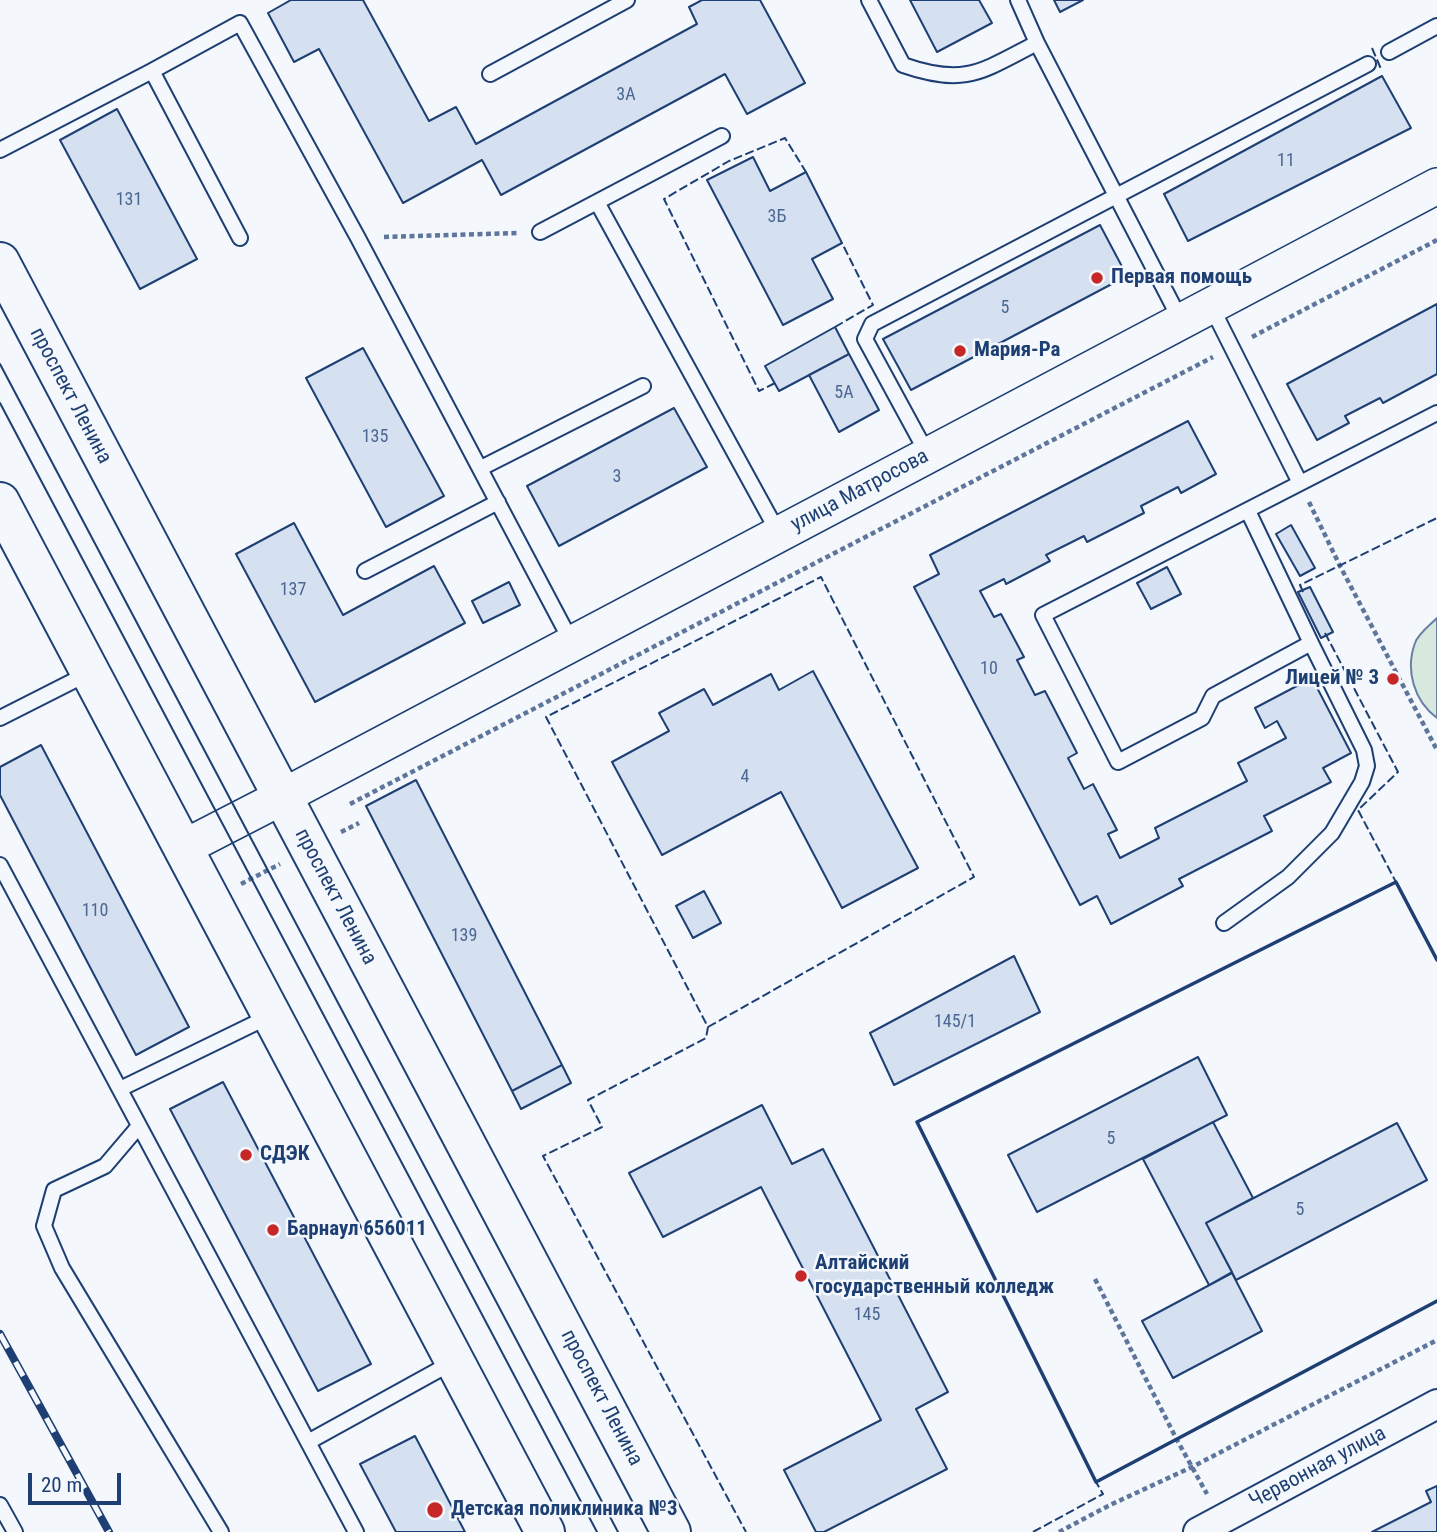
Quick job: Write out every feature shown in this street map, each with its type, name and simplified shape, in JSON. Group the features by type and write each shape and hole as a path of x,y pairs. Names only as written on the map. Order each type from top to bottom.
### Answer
{"main road":[{"name":"проспект Ленина","path":"0,262 671,1532"},
{"path":"0,502 545,1532"}],"street":[{"name":"улица Матросова","path":"183,848 1437,186"},
{"name":"Червонная улица","path":"1210,1526 1437,1405"}],"lane":[{"path":"490,74 626,0"},
{"path":"869,0 903,65 930,74 951,76 979,73 1037,43"},
{"path":"1018,0 1037,43 1116,196 1196,314 1232,347 1300,483"},
{"path":"0,150 240,23 358,238 572,643"},
{"path":"1389,52 1437,26"},
{"path":"929,455 865,339 872,324 1368,64"},
{"path":"152,71 240,238"},
{"path":"540,232 722,136"},
{"path":"597,202 779,534"},
{"path":"481,468 643,386"},
{"path":"1311,643 1213,696 1202,718 1118,762 1043,615 1437,413"},
{"path":"365,571 498,502"},
{"path":"1224,923 1288,877 1332,833 1362,782 1367,766 1364,750 1248,511"},
{"path":"0,718 90,672"},
{"path":"0,864 356,1532"},
{"path":"120,1089 271,1015"},
{"path":"139,1126 105,1166 54,1190 44,1226 62,1268 221,1532"},
{"path":"308,1442 454,1362"},
{"path":"0,1505 15,1532"}],"path":[{"path":"358,238 540,232"},
{"path":"350,804 1437,240"},
{"path":"1300,483 1340,566 1437,750"},
{"path":"210,900 359,823"},
{"path":"1095,1279 1192,1467 1210,1526"},
{"path":"1059,1532 1192,1467 1437,1340"}],"shaded area":[{"path":"1437,618 1437,718 1417,694 1411,664 1417,640"}],"building":[{"path":"291,0 363,0 429,121 456,107 476,144 697,24 689,7 702,0 760,0 805,83 747,114 725,74 501,195 482,160 403,203 319,49 294,62 268,13"},
{"path":"910,0 979,0 992,23 937,52"},
{"path":"1054,0 1083,0 1060,12"},
{"path":"1382,76 1411,128 1188,241 1164,194"},
{"path":"117,109 197,259 140,289 60,140"},
{"path":"753,157 770,191 806,172 842,243 812,259 833,299 783,325 707,180"},
{"path":"1100,225 1127,276 911,390 883,339"},
{"path":"1437,304 1437,374 1383,403 1380,398 1345,416 1349,423 1317,440 1287,384"},
{"path":"835,327 849,354 779,391 765,366"},
{"path":"363,348 444,496 386,527 306,378"},
{"path":"849,354 879,410 839,432 809,375"},
{"path":"674,408 707,467 559,546 527,486"},
{"path":"1188,421 1216,474 1181,493 1178,487 1141,506 1144,513 1087,542 1084,536 1046,555 1050,561 1006,584 1004,579 980,591 994,617 1001,614 1024,657 1017,660 1035,695 1045,691 1077,753 1068,758 1084,789 1093,784 1117,830 1108,834 1120,858 1159,838 1155,828 1247,781 1238,763 1286,738 1277,721 1265,728 1255,708 1312,678 1351,753 1323,768 1331,782 1264,816 1272,831 1179,879 1183,886 1111,924 1097,896 1080,905 914,587 939,574 930,555"},
{"path":"294,523 343,615 434,566 465,623 315,702 236,554"},
{"path":"1291,525 1315,568 1300,576 1276,534"},
{"path":"1167,567 1181,594 1151,609 1137,583"},
{"path":"509,582 520,605 483,623 472,601"},
{"path":"1310,587 1333,632 1321,638 1298,592"},
{"path":"813,671 918,868 842,908 781,792 662,855 612,762 669,731 659,713 704,689 713,705 771,674 779,690"},
{"path":"41,745 189,1027 136,1055 0,795 0,767"},
{"path":"416,780 562,1065 512,1091 366,806"},
{"path":"704,891 721,923 693,938 676,906"},
{"path":"1014,956 1040,1012 894,1085 870,1033"},
{"path":"1198,1057 1227,1115 1037,1212 1008,1155"},
{"path":"562,1065 571,1083 521,1109 512,1091"},
{"path":"223,1082 371,1364 318,1391 170,1109"},
{"path":"762,1105 792,1164 823,1149 948,1392 916,1409 947,1469 824,1532 816,1532 784,1470 881,1420 761,1187 663,1237 629,1173"},
{"path":"1213,1122 1253,1198 1206,1223 1232,1272 1209,1285 1143,1159"},
{"path":"1397,1123 1427,1180 1236,1280 1206,1223"},
{"path":"1232,1273 1262,1331 1173,1378 1142,1321"},
{"path":"415,1436 465,1532 396,1532 360,1464"},
{"path":"1437,1486 1437,1532 1372,1532 1431,1502 1426,1491"}],"tram line":[{"path":"0,364 618,1532"},
{"path":"0,403 597,1532"}],"railway":[{"path":"0,1334 109,1532"}],"fence":[{"path":"1372,48 1381,69"},
{"path":"775,383 759,391 664,199 729,161 785,138 806,172"},
{"path":"835,327 873,305 842,243"},
{"path":"1303,592 1300,585 1437,518"},
{"path":"708,1027 974,877 821,577 546,717 708,1027 706,1038 588,1100 602,1127 543,1156 746,1532"},
{"path":"1325,633 1398,772 1358,810 1437,960"},
{"path":"1033,1532 1103,1494 1096,1482"}],"wall":[{"path":"1437,960 1396,882 917,1122 1096,1482 1437,1301"}],"place":[{"name":"Первая помощь","path":"1097,278"},
{"name":"Мария-Ра","path":"960,351"},
{"name":"Лицей № 3","path":"1393,679"},
{"name":"СДЭК","path":"246,1155"},
{"name":"Барнаул 656011","path":"273,1230"},
{"name":"Алтайский государственный колледж","path":"801,1276"},
{"name":"Детская поликлиника №3","path":"435,1510"}]}
